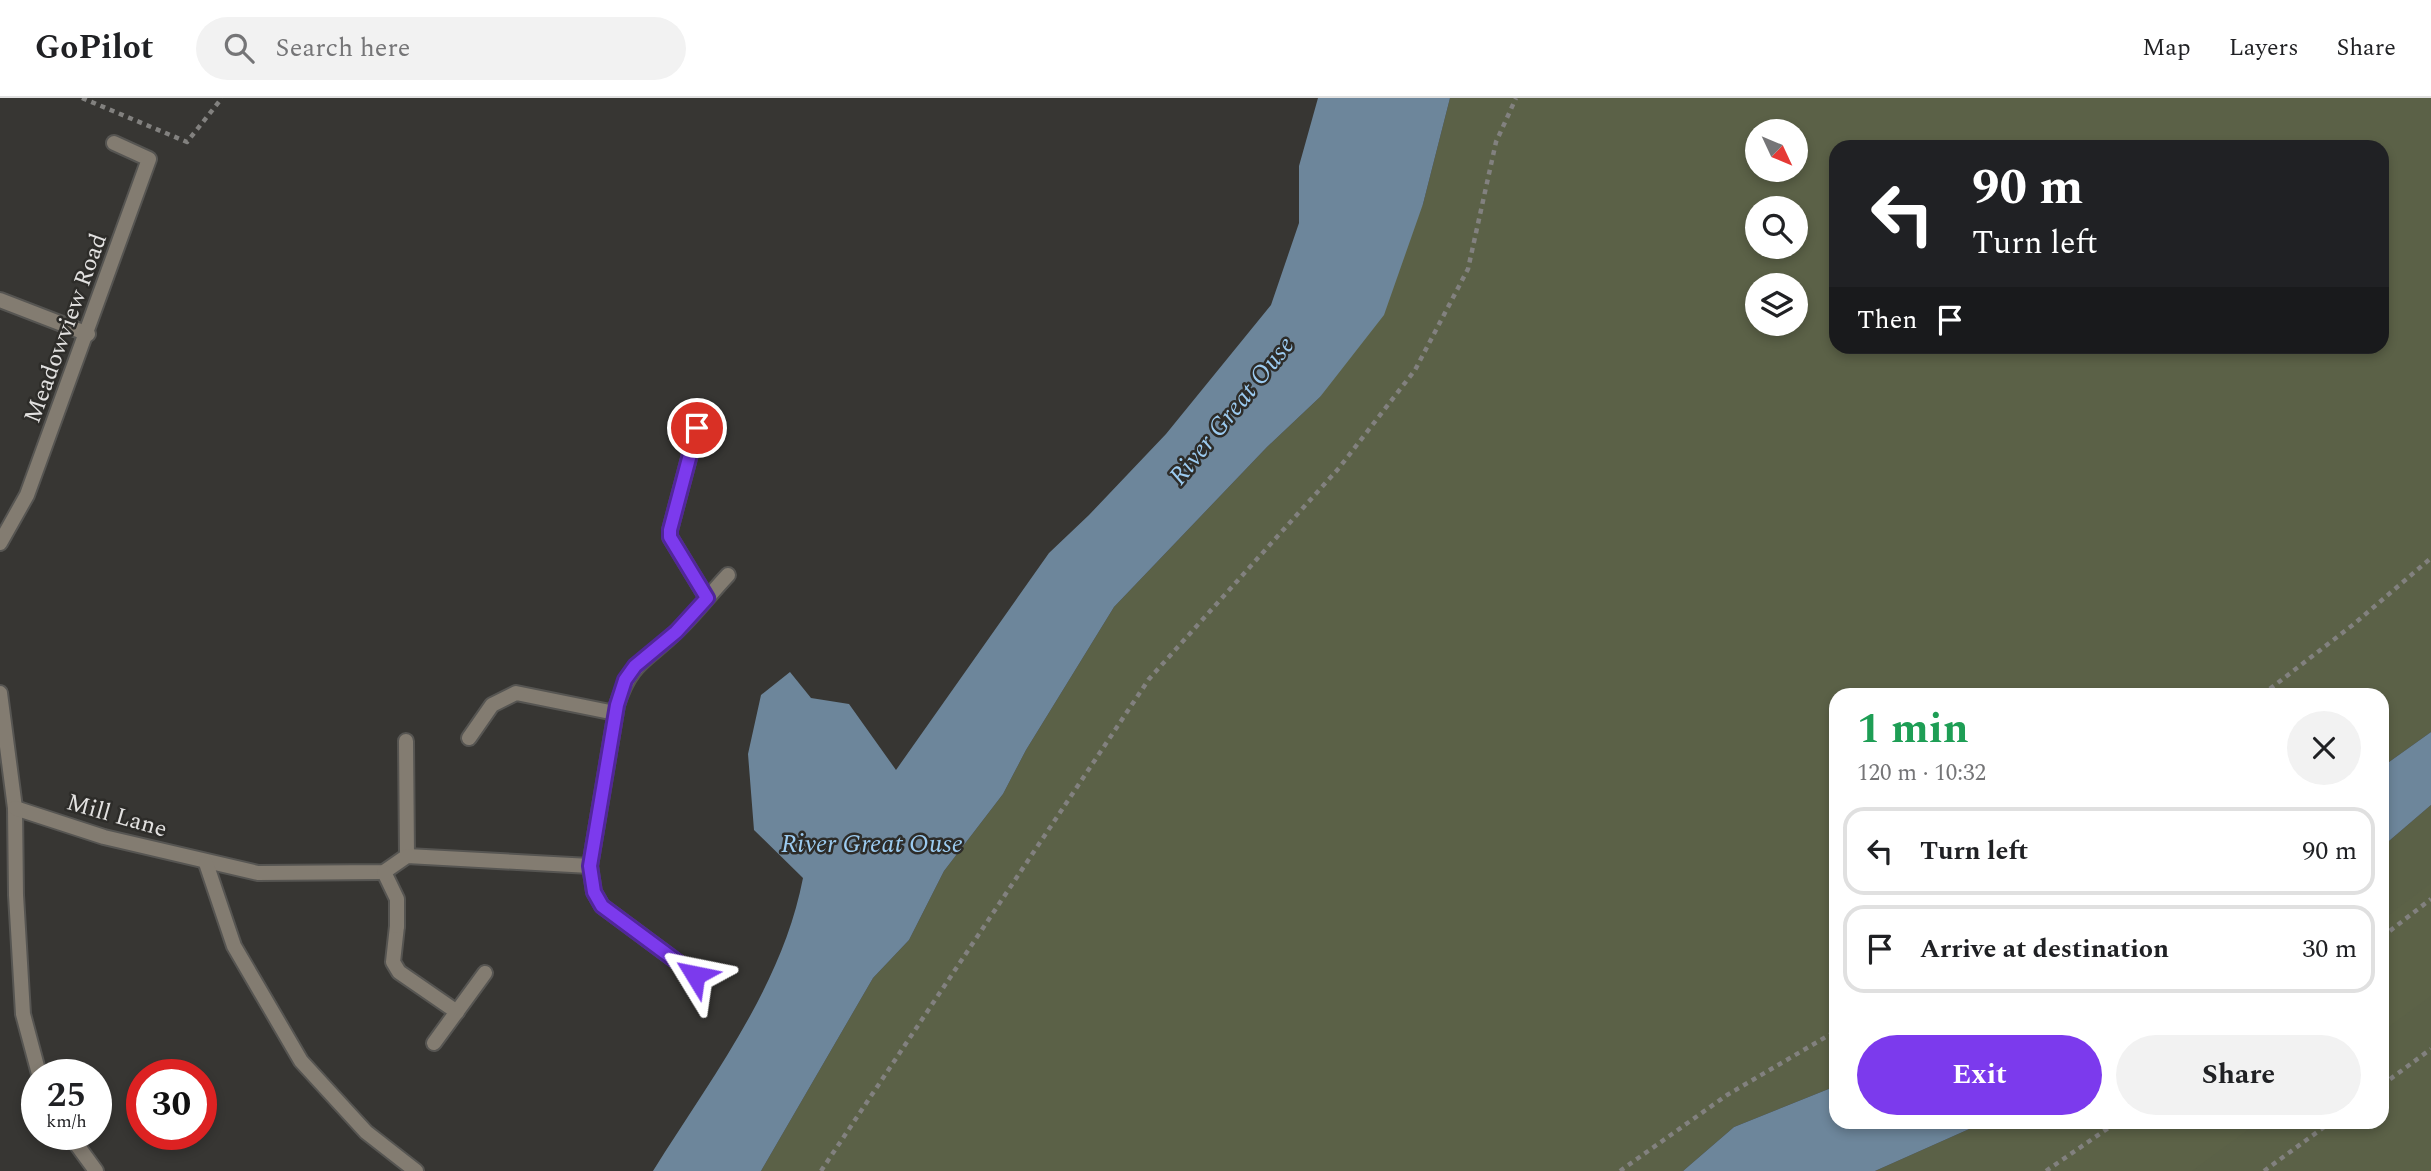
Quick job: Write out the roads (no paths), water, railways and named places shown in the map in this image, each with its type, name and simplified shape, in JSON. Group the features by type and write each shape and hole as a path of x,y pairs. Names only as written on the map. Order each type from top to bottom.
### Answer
{"street":[{"name":"Meadowview Road","path":"0,543 27,495 88,334 149,159 114,143"},
{"path":"0,300 88,334"},
{"path":"697,428 670,537 707,598"},
{"path":"695,975 602,906 594,892 590,866 615,713 625,680 635,666 676,632 728,575"},
{"path":"0,693 15,808 16,895 23,1014 35,1059"},
{"path":"469,738 492,705 516,693 615,713"},
{"path":"406,741 407,856"},
{"name":"Mill Lane","path":"15,808 104,836 206,863 258,873 384,872"},
{"path":"457,1012 399,972 393,962 397,899 384,872 407,856 590,866"},
{"path":"206,863 234,946 301,1061 366,1132 416,1171"},
{"path":"434,1044 485,973"},
{"path":"81,1150 96,1171"}],"water":[{"name":"River Great Ouse","path":"1318,98 1450,98 1423,204 1384,315 1320,397 1267,447 1114,607 1026,750 1003,794 944,871 909,940 873,978 761,1171 653,1171 762,994 793,918 803,878 754,830 748,754 761,695 790,672 811,698 849,704 896,770 1049,553 1166,434 1271,305 1299,223 1299,166"},
{"path":"2431,732 2431,805 2389,841 2389,762"},
{"path":"1829,1089 1829,1129 1969,1129 1875,1171 1683,1171 1734,1127"}]}
